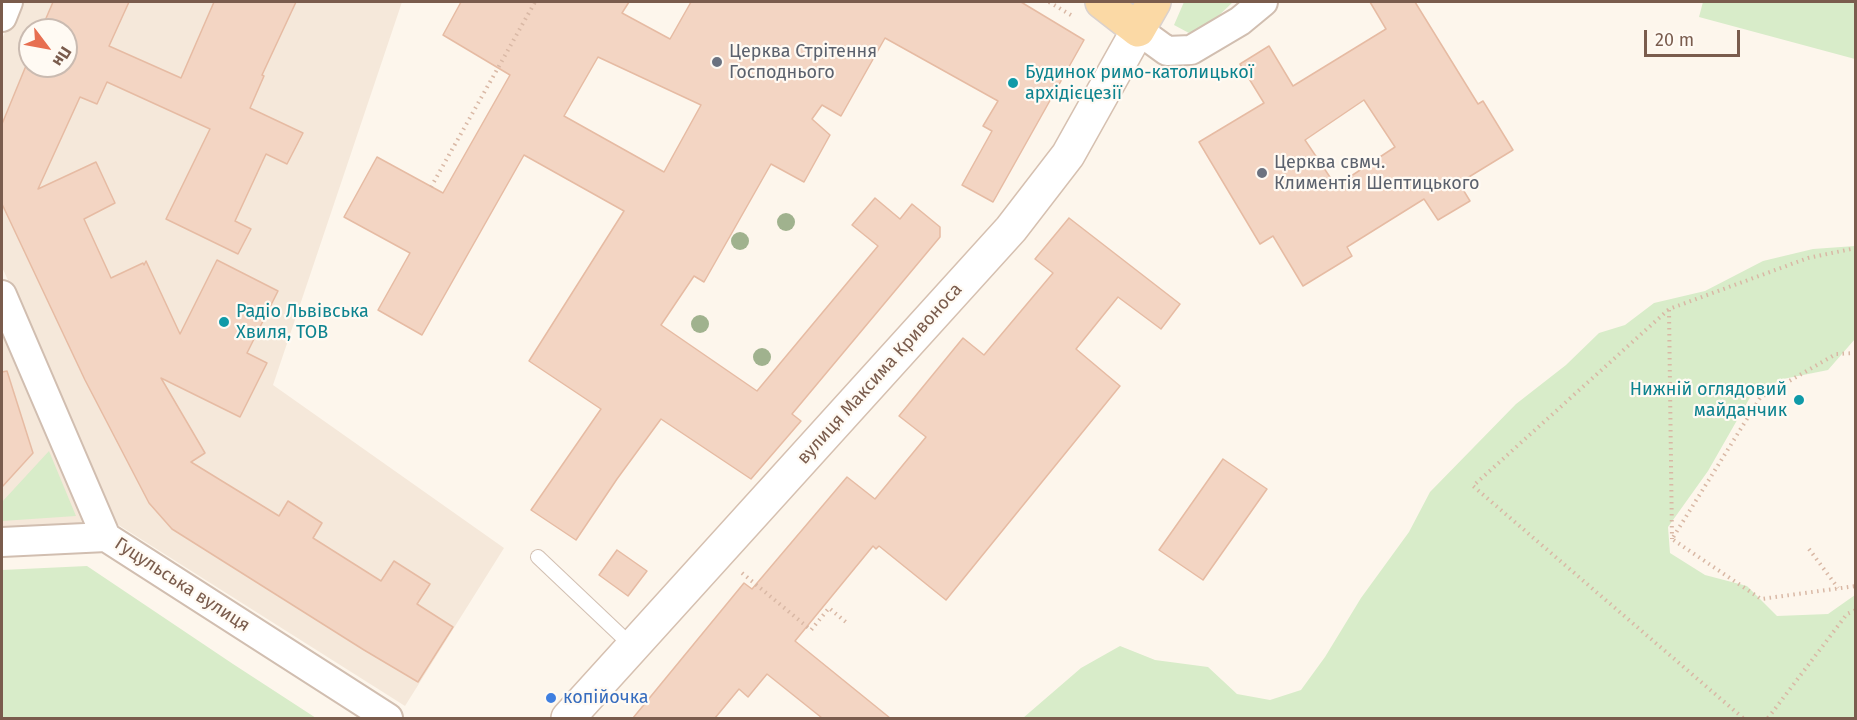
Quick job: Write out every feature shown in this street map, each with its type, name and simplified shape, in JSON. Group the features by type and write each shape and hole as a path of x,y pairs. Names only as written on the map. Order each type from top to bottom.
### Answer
{"main road":[{"name":"вулиця Максима Кривоноса","path":"568,718 1011,229 1068,155 1154,2"},
{"path":"1088,9 1138,30"}],"street":[{"path":"2,17 8,2"},
{"path":"1138,30 1167,51 1191,50 1240,21 1263,2"},
{"name":"Гуцульська вулиця","path":"2,295 106,537 388,718"},
{"path":"2,542 106,537"}],"lane":[{"path":"538,557 633,647"}],"path":[{"path":"431,187 536,2"},
{"path":"1049,2 1088,9"},
{"path":"1743,718 1473,486 1669,309 1808,258 1856,248"},
{"path":"1669,309 1672,539"},
{"path":"1672,539 1760,398 1836,354 1856,354"},
{"path":"1672,539 1761,599 1856,586"},
{"path":"1809,549 1838,588"},
{"path":"737,569 811,630 829,608 848,623"},
{"path":"1768,718 1847,614 1856,610"}],"shaded area":[{"path":"18,2 402,2 273,385 504,548 405,706 117,524 2,267 2,39"},
{"path":"2,315 95,529 2,536"}],"green space":[{"path":"1184,2 1233,2 1211,23 1189,33 1174,25"},
{"path":"1703,2 1855,2 1855,59 1699,17"},
{"path":"1855,246 1855,339 1828,370 1783,379 1752,394 1708,471 1668,527 1670,553 1705,575 1747,586 1777,616 1828,614 1855,595 1855,718 1023,718 1081,668 1120,646 1155,660 1208,667 1237,694 1270,700 1301,690 1325,657 1361,598 1409,532 1430,492 1516,404 1566,365 1599,333 1625,325 1654,303 1705,291 1763,261 1813,249"},
{"path":"49,451 76,516 2,521 2,502"},
{"path":"87,566 316,718 2,718 2,570"}],"building":[{"path":"53,2 129,2 109,46 181,78 214,2 296,2 262,75 264,76 250,108 303,133 287,164 266,154 235,221 251,229 238,254 166,219 210,129 107,82 97,104 80,97 38,189 96,162 115,203 84,219 111,278 143,263 144,265 146,261 180,334 217,260 278,291 247,353 267,363 240,417 161,378 205,453 191,462 279,516 288,501 322,523 313,538 381,581 394,561 430,584 417,604 453,627 418,682 172,529 149,503 85,380 2,204 2,124 21,78 78,78 78,18 46,18"},
{"path":"461,2 629,2 622,13 670,39 691,2 1021,2 1084,40 993,202 962,185 992,131 983,126 998,101 885,38 841,116 822,105 812,119 830,135 804,182 771,164 704,282 694,276 661,325 757,391 878,246 852,225 875,198 900,219 912,204 940,227 940,237 792,414 801,421 751,479 661,419 576,540 531,510 601,409 529,361 624,211 524,155 422,335 378,310 410,253 344,217 377,157 443,193 510,75 443,35","holes":["598,57 701,105 664,172 564,116"]},
{"path":"1370,2 1415,2 1478,104 1483,101 1513,150 1459,183 1470,201 1438,220 1424,199 1347,247 1352,256 1303,286 1273,236 1260,244 1199,142 1264,103 1240,64 1269,46 1293,86 1386,29","holes":["1364,100 1395,147 1336,186 1305,140"]},
{"path":"1069,218 1180,304 1161,329 1118,297 1076,349 1120,386 946,600 879,546 876,549 873,546 795,641 890,718 822,718 767,674 748,697 739,689 715,718 633,718 744,583 752,589 847,477 875,499 926,437 899,416 963,338 984,355 1053,273 1035,259"},
{"path":"7,371 33,453 2,487 2,372"},
{"path":"1223,459 1267,489 1203,580 1159,550"},
{"path":"617,550 647,571 628,596 599,575"}],"place":[{"name":"Церква Стрітення Господнього","path":"717,62"},
{"name":"Будинок римо-католицької архідієцезії","path":"1013,83"},
{"name":"Церква свмч. Климентія Шептицького","path":"1262,173"},
{"name":"Радіо Львівська Хвиля, ТОВ","path":"224,322"},
{"name":"Нижній оглядовий майданчик","path":"1799,400"},
{"name":"копійочка","path":"551,698"}]}
